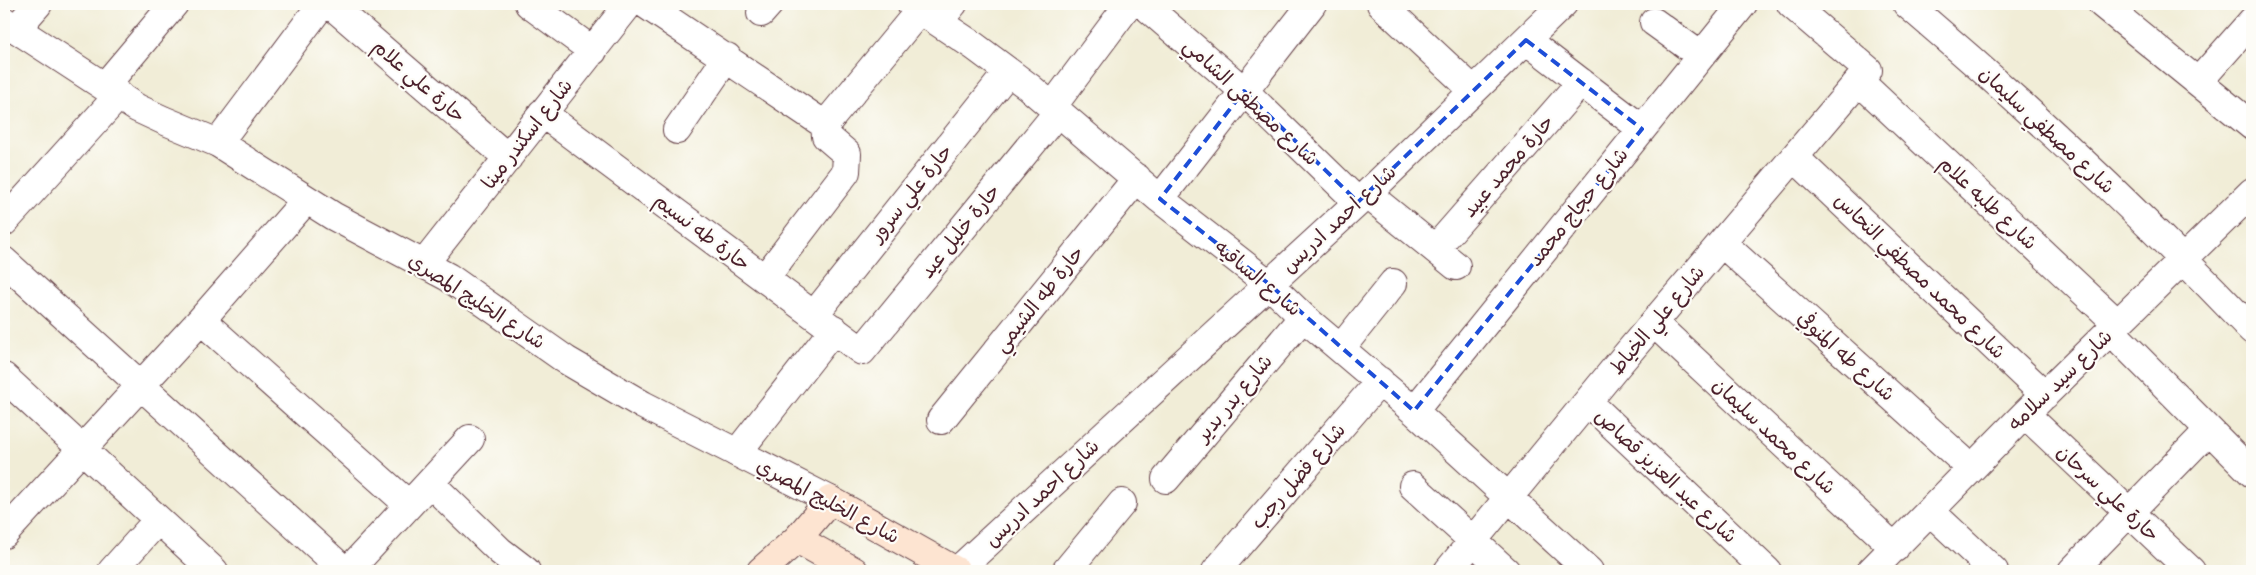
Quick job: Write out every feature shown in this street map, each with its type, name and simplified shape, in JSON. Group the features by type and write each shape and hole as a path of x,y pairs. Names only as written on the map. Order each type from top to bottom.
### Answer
{"main road":[{"name":"شارع الخليج المصري","path":"830,500 956,571"},
{"path":"761,571 797,539 830,500"},
{"path":"797,539 854,571"}],"street":[{"path":"10,25 38,4"},
{"path":"4,222 112,90 174,4"},
{"path":"218,143 322,4"},
{"name":"حارة علي علام","path":"330,4 508,158"},
{"path":"529,4 592,51"},
{"name":"شارع اسكندر مينا","path":"424,264 629,4"},
{"path":"645,4 727,57 826,125"},
{"name":"حارة خليل عيد","path":"862,350 1055,109 1130,4"},
{"name":"شارع مصطفى الشامي","path":"1143,4 1362,198 1456,266"},
{"path":"1160,199 1312,4"},
{"path":"1380,4 1473,90"},
{"name":"شارع احمد ادريس","path":"956,571 1362,198 1563,4"},
{"name":"شارع حجاج محمد","path":"1414,411 1743,4"},
{"name":"شارع طلبه علام","path":"1791,4 2114,328 2209,430 2252,473"},
{"name":"شارع مصطفي سليمان","path":"1906,4 1964,53 2184,259 2252,330"},
{"path":"2112,7 2252,126"},
{"path":"765,278 846,172 848,154 826,136 826,125 931,10"},
{"name":"شارع الساقيه","path":"931,10 1055,109 1138,178 1160,199 1269,284 1303,316 1414,411 1589,571"},
{"path":"2198,82 2252,21"},
{"path":"1654,22 1700,56"},
{"name":"شارع الخليج المصري","path":"10,25 137,108 218,143 306,200 448,278 566,360 643,405 830,500"},
{"path":"1526,40 1642,129"},
{"path":"677,130 727,57"},
{"name":"حارة علي سرور","path":"737,453 824,322 1008,72"},
{"name":"شارع علي الخياط","path":"1448,571 1863,76"},
{"name":"حارة محمد عبيد","path":"1435,249 1581,82"},
{"name":"حارة طه نسيم","path":"542,113 862,350"},
{"name":"شارع محمد مصطفي النحاس","path":"1794,157 2045,395"},
{"name":"حارة طه الشيمي","path":"941,420 1138,178"},
{"name":"شارع سيد سلامه","path":"1872,571 2025,414 2252,192"},
{"path":"4,534 201,320 306,200"},
{"name":"شارع طه المنوفي","path":"1722,243 1971,468"},
{"path":"4,261 140,386 347,571 470,439"},
{"path":"1341,348 1393,283"},
{"name":"شارع بدر بدير","path":"1166,478 1303,316"},
{"path":"201,320 410,505"},
{"name":"شارع محمد سليمان","path":"1654,323 1895,548"},
{"path":"4,378 214,571"},
{"name":"شارع فضل رجب","path":"1216,571 1380,381"},
{"name":"شارع عبد العزيز قصاص","path":"1588,402 1767,571"},
{"name":"حارة علي سرحان","path":"2025,414 2191,571"},
{"path":"2072,571 2130,514 2209,430"},
{"path":"430,483 500,551 526,571"},
{"path":"1413,486 1506,571"},
{"path":"1066,571 1122,503"},
{"path":"1930,511 1994,571"},
{"path":"112,571 158,520"}],"highlighted area":[{"path":"1526,40 1642,129 1414,411 1269,284 1160,199 1244,91 1358,202"}]}
